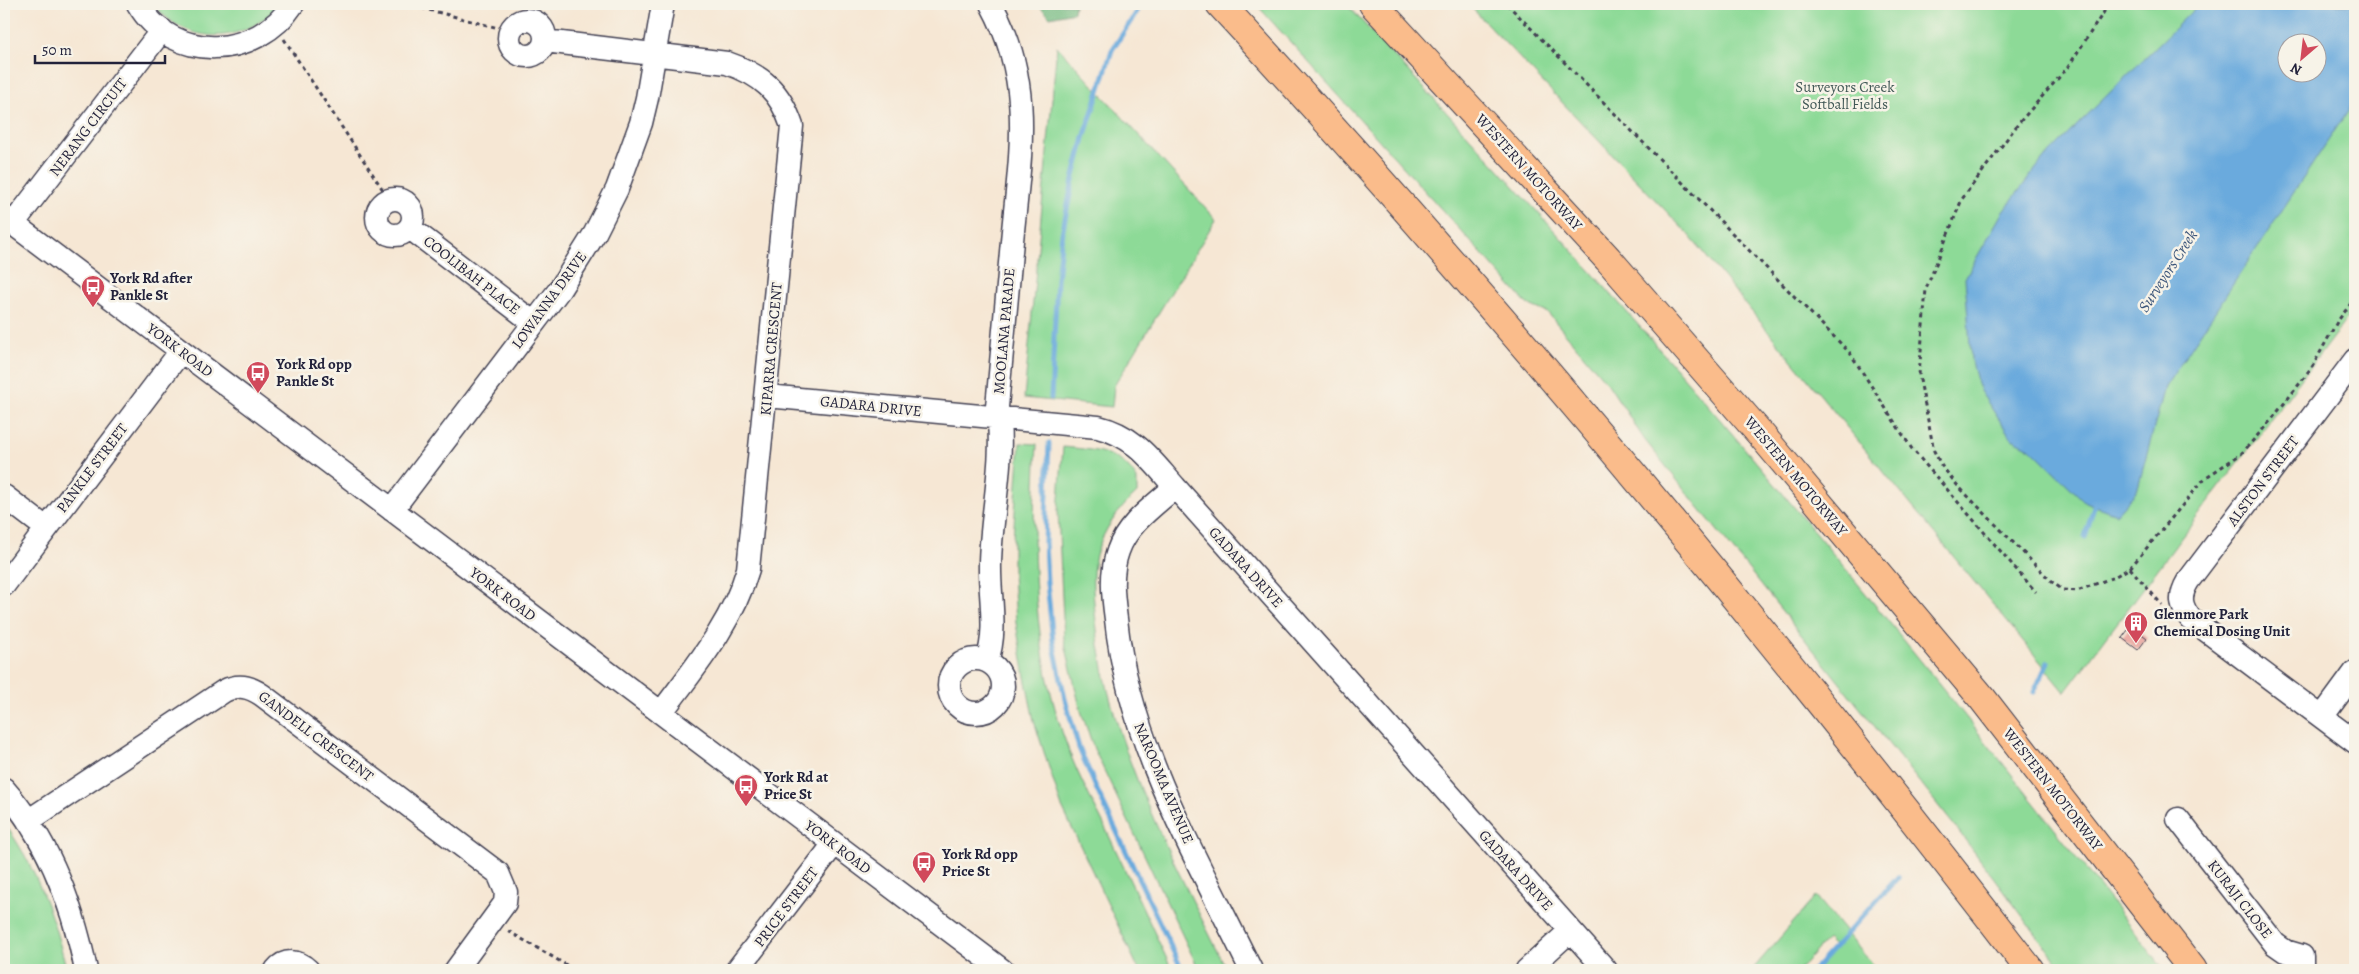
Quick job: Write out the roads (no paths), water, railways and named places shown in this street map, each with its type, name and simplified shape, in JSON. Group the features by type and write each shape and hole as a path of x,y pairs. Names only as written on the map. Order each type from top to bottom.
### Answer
{"highway":[{"path":"1220,4 1336,130 1534,356 1670,516 1900,802 2030,970"},
{"name":"WESTERN MOTORWAY","path":"1373,4 1608,259 1763,437 1982,698 2193,970"}],"street":[{"path":"138,4 162,30 190,44 221,47 251,40 278,24 293,4"},
{"name":"LOWANNA DRIVE","path":"392,510 572,271 617,189 641,123 655,54 662,4"},
{"name":"MOOLANA PARADE","path":"987,661 994,633 990,562 1001,430 996,407 1022,114 1014,62 1007,37 992,4"},
{"name":"KIPARRA CRESCENT","path":"510,31 518,22 529,20 540,25 545,41 727,63 758,76 776,93 792,126 767,396 748,568 743,587 727,622 661,713"},
{"name":"NERANG CIRCUIT","path":"8,220 162,30"},
{"name":"COOLIBAH PLACE","path":"396,199 408,204 413,216 410,228 406,232 395,236 384,232 380,228 376,217 380,206 389,200 396,199"},
{"name":"YORK ROAD","path":"8,220 1002,970"},
{"name":"COOLIBAH PLACE","path":"410,228 534,323"},
{"name":"PANKLE STREET","path":"4,585 181,351"},
{"name":"ALSTON STREET","path":"2322,717 2192,619 2174,609 2188,581 2355,360"},
{"name":"GADARA DRIVE","path":"767,396 1098,427 1112,431 1134,444 1175,487 1606,970"},
{"name":"NAROOMA AVENUE","path":"1175,487 1130,528 1118,552 1113,572 1113,588 1120,652 1136,716 1153,766 1251,970"},
{"path":"4,496 46,528"},
{"path":"2355,672 2322,717 2355,742"},
{"name":"GANDELL CRESCENT","path":"28,821 224,691 236,687 247,687 262,695 493,868 502,878 506,897 502,909 456,970"},
{"path":"4,789 28,821 55,871 77,927 86,970"},
{"name":"KURAJI CLOSE","path":"2178,819 2275,944 2302,963"},
{"name":"PRICE STREET","path":"737,970 834,844"},
{"path":"1527,970 1570,931"},
{"path":"276,970 284,963 290,962 303,965 308,970"}],"water":[{"path":"2199,4 2355,4 2355,100 2165,387 2137,491 2116,514 2085,502 2030,448 2012,439 1980,391 1971,359 1965,278 2002,213 2044,158"}],"waterway":[{"path":"1051,398 1057,280 1062,234 1073,180 1084,138 1112,50 1142,4"},
{"path":"1049,443 1045,542 1047,583 1053,641 1065,699 1079,748 1097,790 1182,970"},
{"name":"Surveyors Creek","path":"2085,537 2096,499"},
{"name":"Surveyors Creek","path":"2034,692 2048,662"},
{"name":"Surveyors Creek","path":"1814,970 1898,877"}],"place":[{"name":"York Rd after Pankle St","path":"93,308"},
{"name":"York Rd opp Pankle St","path":"258,394"},
{"name":"Glenmore Park Chemical Dosing Unit","path":"2136,644"},
{"name":"York Rd at Price St","path":"746,807"},
{"name":"York Rd opp Price St","path":"924,884"}],"park label":[{"name":"Surveyors Creek Softball Fields","path":"1845,96"}]}
